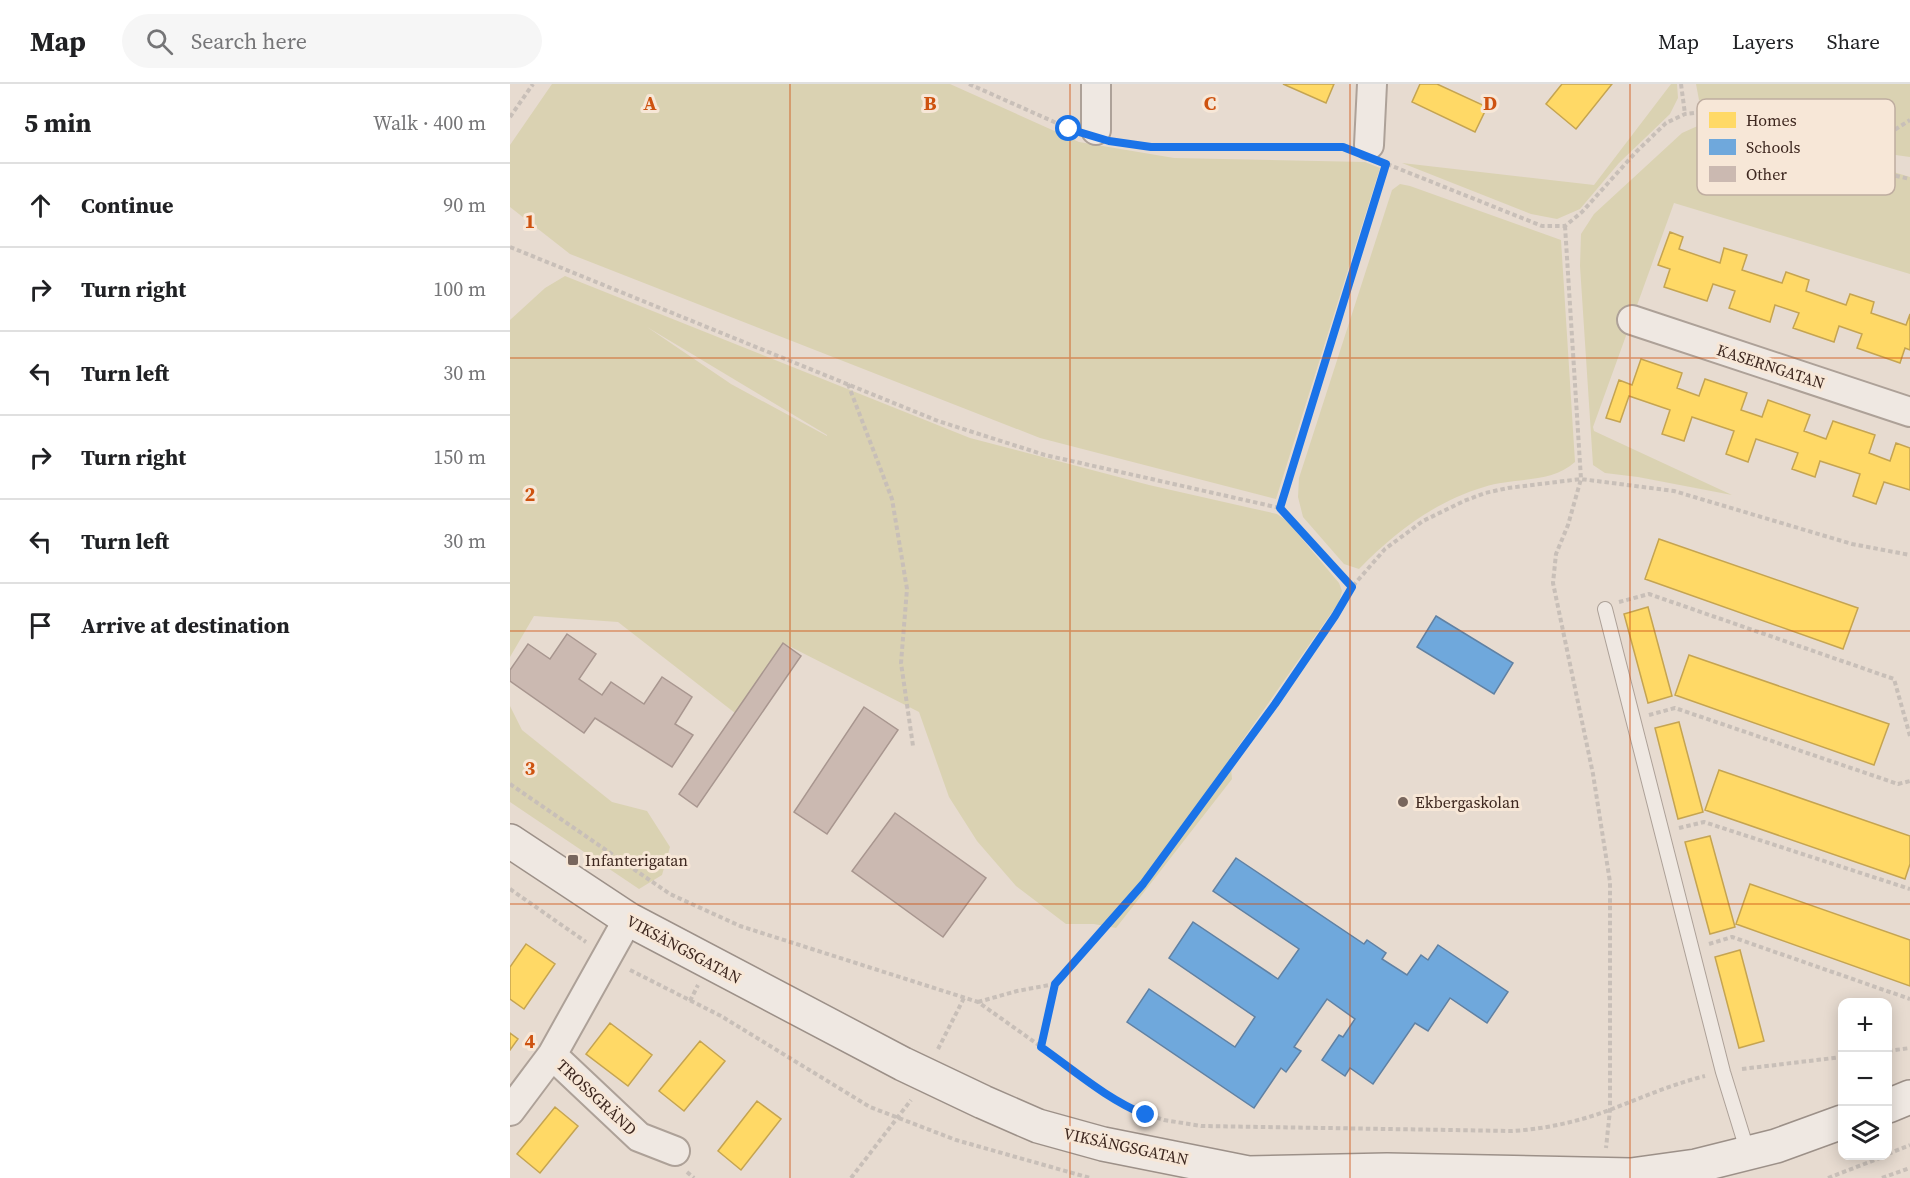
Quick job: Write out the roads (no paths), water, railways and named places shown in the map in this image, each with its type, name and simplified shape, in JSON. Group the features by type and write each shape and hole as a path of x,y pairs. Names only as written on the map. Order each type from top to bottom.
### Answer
{"street":[{"path":"1094,134 1096,84"},
{"path":"1371,155 1372,84"},
{"name":"KASERNGATAN","path":"1632,320 1910,412"},
{"name":"VIKSÄNGSGATAN","path":"510,841 628,919 903,1064 1038,1126 1102,1144 1248,1175 1387,1170 1631,1175 1696,1166 1776,1146 1838,1123"},
{"path":"510,1111 552,1055 628,919"},
{"name":"TROSSGRÄND","path":"552,1055 639,1137 675,1150"},
{"path":"1892,1104 1910,1097"}],"lane":[{"path":"1605,609 1724,1072 1748,1153"}],"place":[{"name":"Ekbergaskolan","path":"1403,802"},
{"name":"Infanterigatan","path":"573,860"}]}
